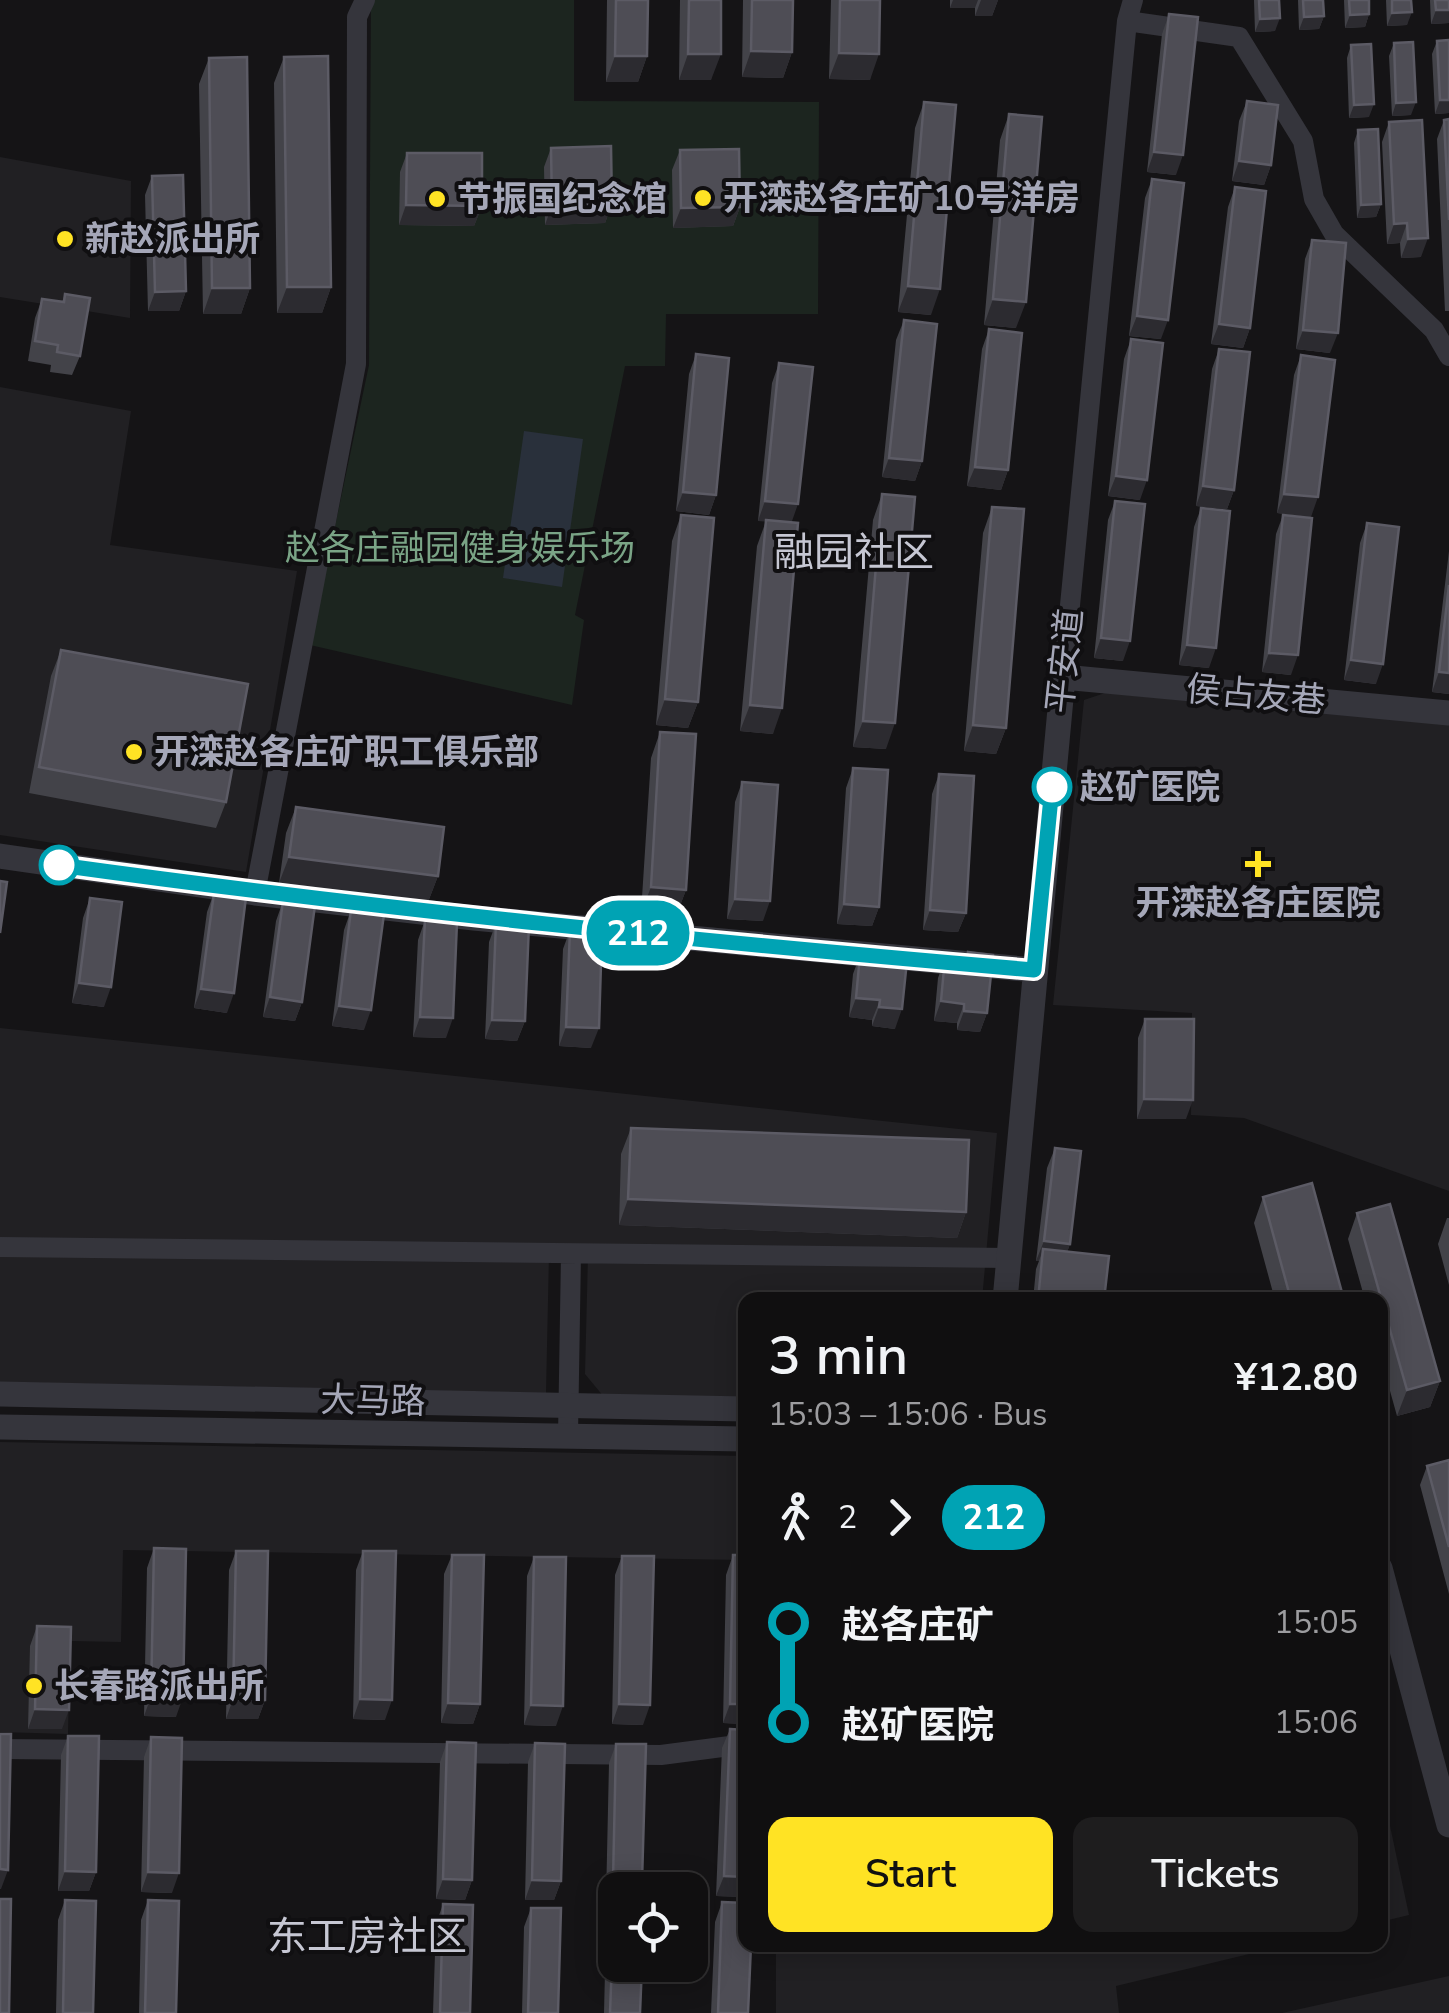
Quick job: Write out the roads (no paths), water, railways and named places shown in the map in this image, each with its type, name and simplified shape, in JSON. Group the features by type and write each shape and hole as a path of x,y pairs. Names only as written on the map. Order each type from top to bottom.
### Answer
{"street":[{"path":"255,893 356,364 357,17 365,0"},
{"path":"1122,0 1127,22"},
{"path":"1127,22 1133,0"},
{"path":"1127,22 1239,37 1303,141 1314,199 1334,234 1434,330 1449,356"},
{"name":"平安道","path":"1006,1292 1127,22"},
{"name":"侯占友巷","path":"1063,677 1449,712"},
{"path":"0,856 255,893 474,918 1034,970"},
{"path":"0,1247 1009,1258"},
{"path":"568,1436 571,1254"},
{"name":"大马路","path":"0,1394 738,1409"},
{"name":"大马路","path":"0,1426 738,1439"},
{"path":"1388,1597 1447,1810"},
{"path":"0,1749 661,1755 738,1745"}],"place":[{"name":"开滦赵各庄矿10号洋房","path":"703,198"},
{"name":"节振国纪念馆","path":"437,199"},
{"name":"新赵派出所","path":"65,239"},
{"name":"开滦赵各庄矿职工俱乐部","path":"134,752"},
{"name":"赵矿医院","path":"1052,787"},
{"name":"开滦赵各庄医院","path":"1258,864"},
{"name":"长春路派出所","path":"34,1686"}],"district":[{"name":"融园社区","path":"854,553"},
{"name":"东工房社区","path":"367,1937"}],"park label":[{"name":"赵各庄融园健身娱乐场","path":"460,548"}]}
